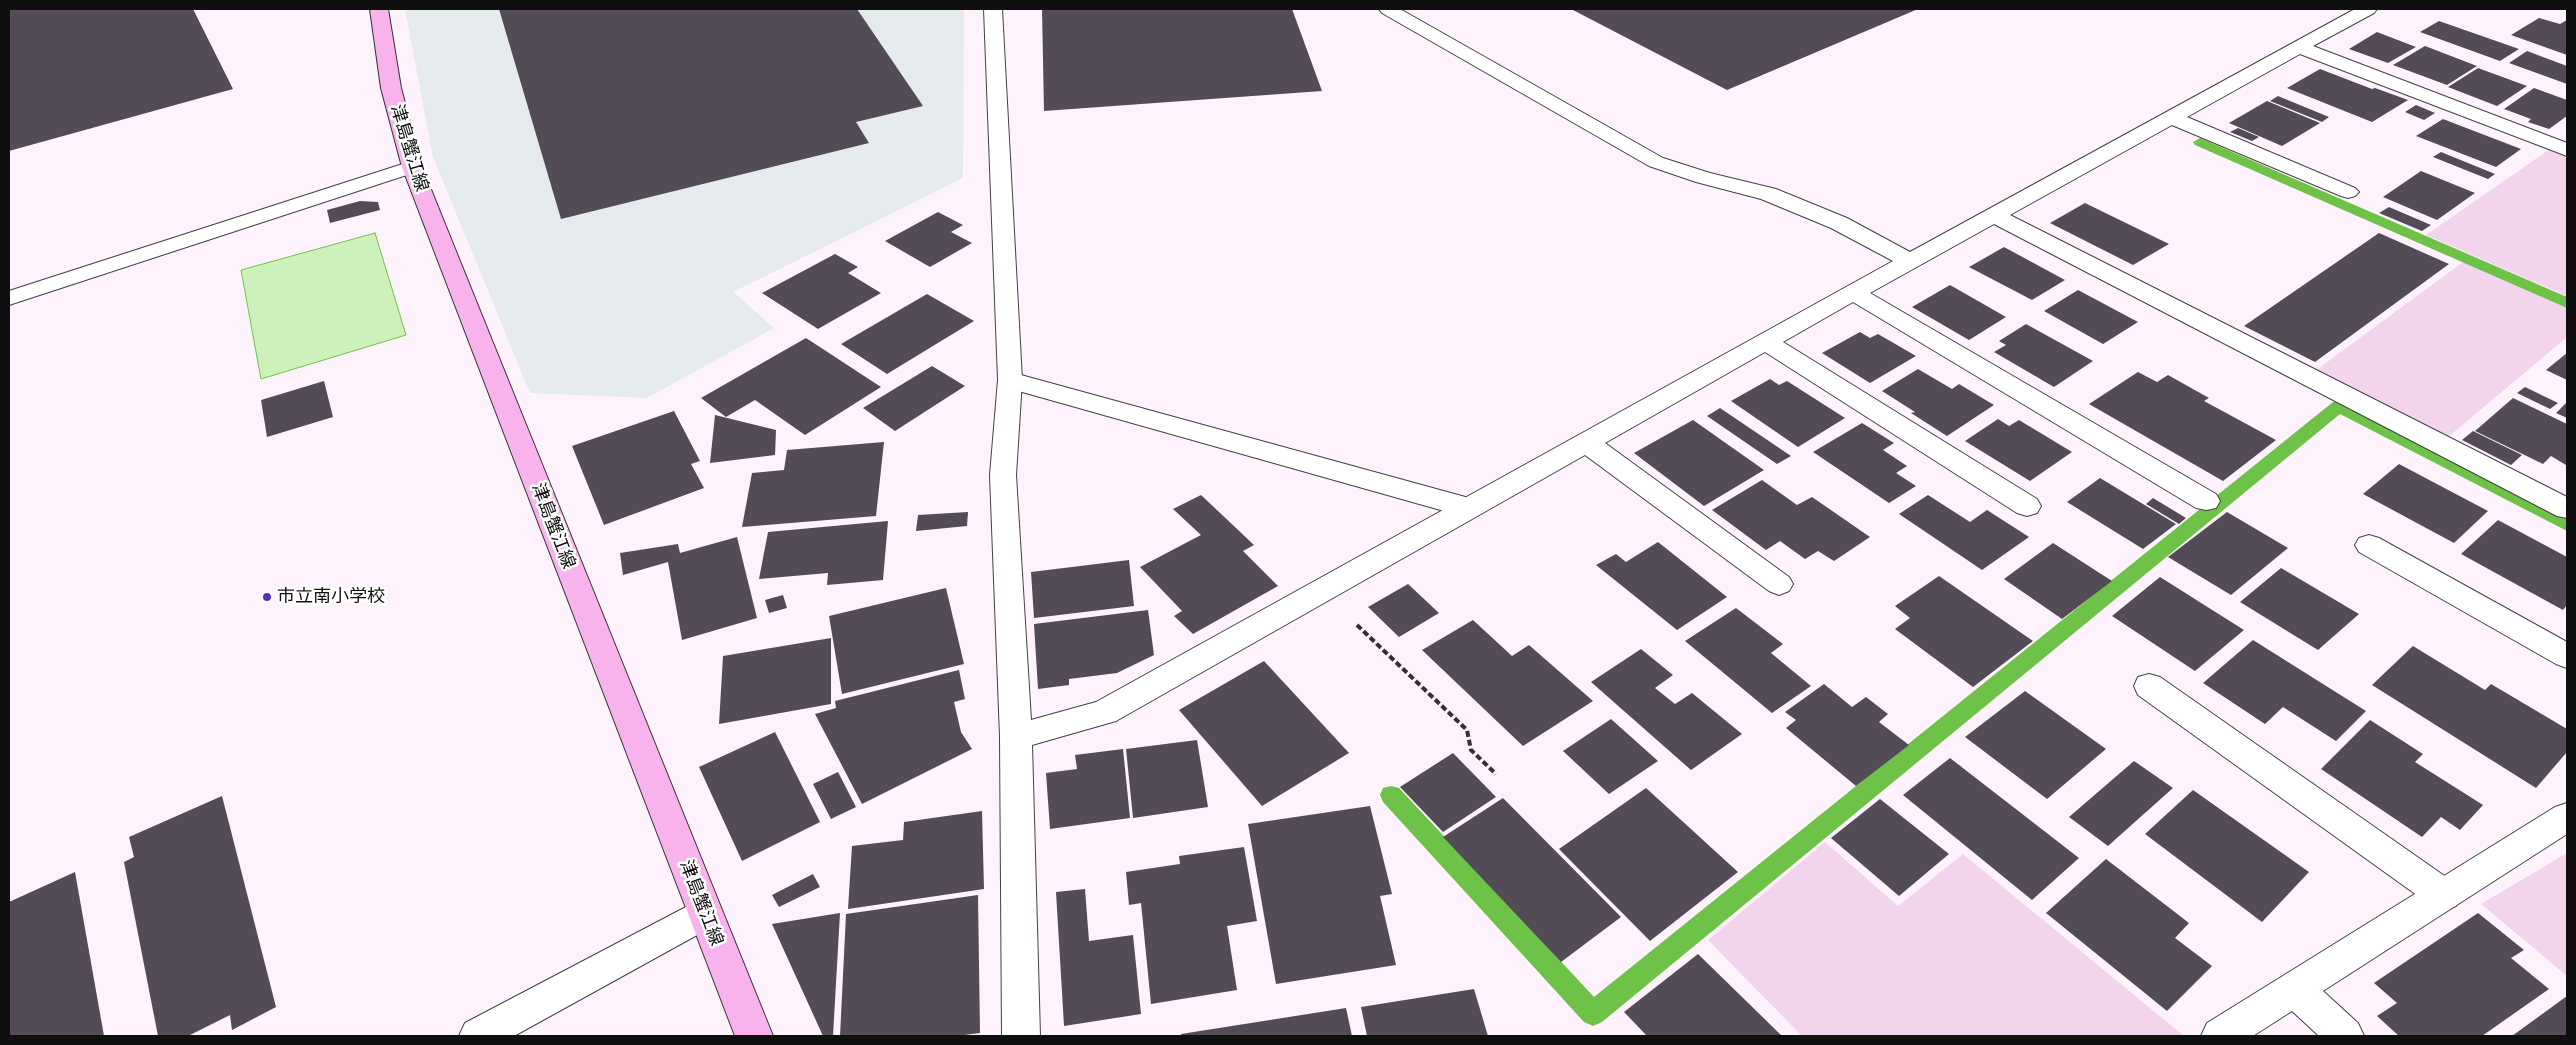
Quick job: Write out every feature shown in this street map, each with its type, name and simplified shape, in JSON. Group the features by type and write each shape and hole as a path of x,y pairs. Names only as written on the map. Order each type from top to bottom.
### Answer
{"main road":[{"name":"津島蟹江線","path":"379,9 391,88 412,167 754,1036"}],"street":[{"path":"993,9 1010,380 1003,475 1016,737 1021,1036"},
{"path":"1388,9 1649,158 1703,178 1768,194 1839,223 1910,261"},
{"path":"1016,737 1105,712 1910,261 1995,216 2368,9"},
{"path":"2298,47 2567,150"},
{"path":"2173,118 2348,192"},
{"path":"9,298 412,167"},
{"path":"1995,216 2567,509"},
{"path":"1854,293 2206,500"},
{"path":"1766,342 2027,506"},
{"path":"1010,380 1469,508"},
{"path":"1587,443 1779,584"},
{"path":"2369,545 2567,656"},
{"path":"2149,686 2444,895"},
{"path":"2220,1036 2567,818"},
{"path":"478,1036 705,913"},
{"path":"2295,989 2345,1036"}],"path":[{"path":"1322,590 1467,730 1471,750 1496,774"}],"shaded area":[{"path":"405,9 964,9 963,178 733,292 774,328 647,398 530,393 433,157"},
{"path":"2550,149 2567,156 2567,296 2426,235"},
{"path":"375,233 406,335 261,379 241,270"},
{"path":"2463,262 2567,308 2567,337 2447,438 2315,371"},
{"path":"1825,842 1898,906 1963,854 2184,1036 1802,1036 1708,940"},
{"path":"2567,853 2567,976 2481,904"}],"building":[{"path":"9,9 193,9 233,89 9,151"},
{"path":"499,9 857,9 923,106 856,122 869,143 561,219"},
{"path":"1042,9 1292,9 1322,91 1044,111"},
{"path":"1571,9 1918,9 1727,90"},
{"path":"2539,18 2560,24 2567,20 2567,55 2511,35"},
{"path":"2439,21 2519,49 2500,61 2420,32"},
{"path":"2377,32 2416,47 2388,63 2349,49"},
{"path":"2425,46 2477,66 2447,85 2393,65"},
{"path":"2527,51 2567,66 2567,84 2509,63"},
{"path":"2478,68 2527,86 2497,106 2448,87"},
{"path":"2320,69 2372,89 2375,88 2408,100 2372,122 2287,88"},
{"path":"2534,88 2567,100 2567,116 2549,129 2528,122 2531,119 2504,109"},
{"path":"2278,96 2329,117 2322,122 2270,101"},
{"path":"2267,101 2320,123 2282,146 2229,123"},
{"path":"2416,105 2435,113 2424,120 2405,112"},
{"path":"2443,119 2521,149 2496,167 2416,136"},
{"path":"2238,128 2259,137 2252,141 2230,132"},
{"path":"2441,152 2495,174 2488,179 2433,157"},
{"path":"2421,171 2475,193 2437,220 2383,197"},
{"path":"360,201 378,202 380,210 330,223 327,210"},
{"path":"2085,203 2169,244 2133,265 2050,223"},
{"path":"2389,207 2431,225 2422,231 2379,213"},
{"path":"938,212 963,225 951,232 972,243 930,267 885,241"},
{"path":"2379,233 2449,264 2315,362 2244,326"},
{"path":"2004,247 2065,280 2032,300 1969,267"},
{"path":"835,254 858,267 848,273 881,293 818,329 762,293"},
{"path":"1950,285 2006,317 1969,340 1912,307"},
{"path":"2078,290 2138,322 2103,344 2044,311"},
{"path":"927,294 974,321 887,374 841,344"},
{"path":"2026,324 2093,361 2054,387 1994,352 2006,345 1999,341"},
{"path":"1860,332 1870,338 1878,334 1916,356 1870,383 1822,353"},
{"path":"806,338 881,387 805,435 755,400 726,417 701,398"},
{"path":"2567,353 2567,380 2546,370"},
{"path":"932,366 965,386 895,431 863,408"},
{"path":"1918,369 1952,389 1959,384 1994,405 1947,436 1911,413 1915,412 1882,391"},
{"path":"2138,372 2157,382 2168,375 2209,398 2204,401 2276,440 2223,481 2089,404"},
{"path":"1770,379 1779,385 1787,381 1845,418 1798,447 1731,401"},
{"path":"324,381 333,417 267,437 261,400"},
{"path":"2525,387 2558,403 2550,409 2517,393"},
{"path":"2513,398 2567,424 2566,465 2551,456 2543,464 2475,431"},
{"path":"2567,402 2567,418 2556,413"},
{"path":"1720,408 1791,456 1777,464 1707,416"},
{"path":"674,411 700,461 691,464 704,488 604,525 572,446"},
{"path":"715,415 776,430 775,455 710,463"},
{"path":"1998,419 2009,426 2019,420 2072,452 2030,481 1965,441"},
{"path":"1693,420 1764,470 1704,506 1634,453"},
{"path":"1862,423 1894,443 1883,450 1907,466 1896,473 1916,486 1889,503 1813,452"},
{"path":"2473,431 2522,455 2511,465 2462,440"},
{"path":"884,442 876,516 742,527 752,473 784,470 787,450"},
{"path":"2399,464 2488,511 2454,543 2363,494"},
{"path":"2100,478 2176,524 2143,549 2067,502"},
{"path":"1762,480 1797,505 1812,497 1870,537 1834,561 1818,551 1805,559 1780,541 1766,550 1712,510"},
{"path":"1201,495 1254,545 1243,551 1278,586 1193,634 1174,616 1182,611 1140,567 1201,535 1173,509"},
{"path":"1928,495 1970,522 1987,510 2029,537 1982,570 1899,514"},
{"path":"2153,498 2186,518 2179,524 2146,504"},
{"path":"968,512 967,526 916,531 918,515"},
{"path":"2227,512 2288,548 2231,595 2168,557"},
{"path":"2498,520 2567,557 2567,605 2563,610 2461,554"},
{"path":"888,521 883,580 827,585 828,573 759,579 768,532"},
{"path":"737,537 757,618 682,640 668,562 623,575 620,553 678,544 680,553"},
{"path":"1658,542 1727,597 1677,630 1596,565 1616,554 1626,562"},
{"path":"2053,543 2112,581 2062,619 2004,579"},
{"path":"1129,560 1134,606 1034,618 1031,572"},
{"path":"2281,568 2359,614 2318,650 2240,602"},
{"path":"1939,576 2033,641 1973,687 1895,629 1910,618 1895,606"},
{"path":"2160,577 2244,630 2195,671 2112,616"},
{"path":"1408,584 1439,613 1399,637 1368,607"},
{"path":"946,588 964,664 842,694 829,616"},
{"path":"783,595 787,608 769,613 765,600"},
{"path":"1736,608 1783,644 1771,653 1811,686 1772,713 1685,641"},
{"path":"1148,610 1154,655 1117,673 1069,679 1069,685 1038,689 1034,624"},
{"path":"1473,620 1512,656 1529,645 1593,701 1523,746 1422,650"},
{"path":"831,638 831,704 719,724 723,656"},
{"path":"2253,640 2366,711 2336,741 2283,707 2265,724 2203,683"},
{"path":"2413,646 2485,690 2491,684 2567,729 2567,752 2536,788 2372,685"},
{"path":"1641,649 1673,675 1655,688 1675,704 1692,693 1742,734 1691,770 1591,682"},
{"path":"1264,661 1349,753 1262,806 1179,710"},
{"path":"959,670 965,699 954,702 961,732 972,749 862,804 815,714 836,708 835,701"},
{"path":"1824,684 1852,707 1866,697 1888,714 1879,722 1909,745 1856,786 1786,728 1796,720 1785,712"},
{"path":"2025,691 2106,749 2047,799 1965,737"},
{"path":"1611,719 1658,761 1609,794 1563,751"},
{"path":"2370,720 2423,754 2415,762 2483,805 2460,830 2441,817 2422,837 2321,769"},
{"path":"775,732 820,822 742,861 699,767"},
{"path":"1197,740 1208,807 1133,818 1126,749"},
{"path":"1123,749 1130,818 1050,829 1046,773 1077,769 1075,755"},
{"path":"1453,753 1496,797 1443,832 1400,787"},
{"path":"1950,758 2079,858 2032,900 1903,795"},
{"path":"2134,761 2173,788 2108,846 2069,817"},
{"path":"838,772 856,807 831,819 813,784"},
{"path":"1646,788 1738,872 1650,941 1559,849"},
{"path":"2193,790 2309,872 2262,922 2145,834"},
{"path":"222,796 276,1007 232,1030 230,1015 188,1036 158,1036 124,862 134,857 129,837"},
{"path":"1503,798 1621,917 1561,962 1443,837"},
{"path":"1880,799 1949,854 1899,896 1831,838"},
{"path":"1370,806 1392,894 1380,896 1396,965 1276,984 1248,824"},
{"path":"982,811 984,889 848,909 852,846 903,840 904,822"},
{"path":"1244,847 1257,921 1227,926 1237,990 1151,1004 1141,903 1129,905 1126,872 1180,864 1179,856"},
{"path":"2106,859 2189,923 2175,938 2212,966 2167,1011 2046,913"},
{"path":"75,872 104,1036 9,1036 9,902"},
{"path":"813,874 820,887 779,907 772,895"},
{"path":"1085,889 1089,941 1133,935 1141,1014 1064,1026 1056,892"},
{"path":"978,895 980,1033 957,1036 840,1036 846,914"},
{"path":"840,913 833,1036 823,1036 772,924"},
{"path":"2478,913 2524,950 2511,958 2549,989 2482,1036 2399,1036 2377,1016 2397,1003 2374,983"},
{"path":"1698,954 1782,1036 1647,1036 1624,1012"},
{"path":"1474,989 1488,1036 1367,1036 1361,1007"},
{"path":"2567,996 2567,1036 2512,1036"},
{"path":"1346,1008 1352,1036 1182,1036 1181,1034"}],"waterway":[{"path":"2200,142 2567,303"},
{"path":"1391,795 1593,1014 2339,406 2567,524"}],"place":[{"name":"市立南小学校","path":"267,597"}]}
